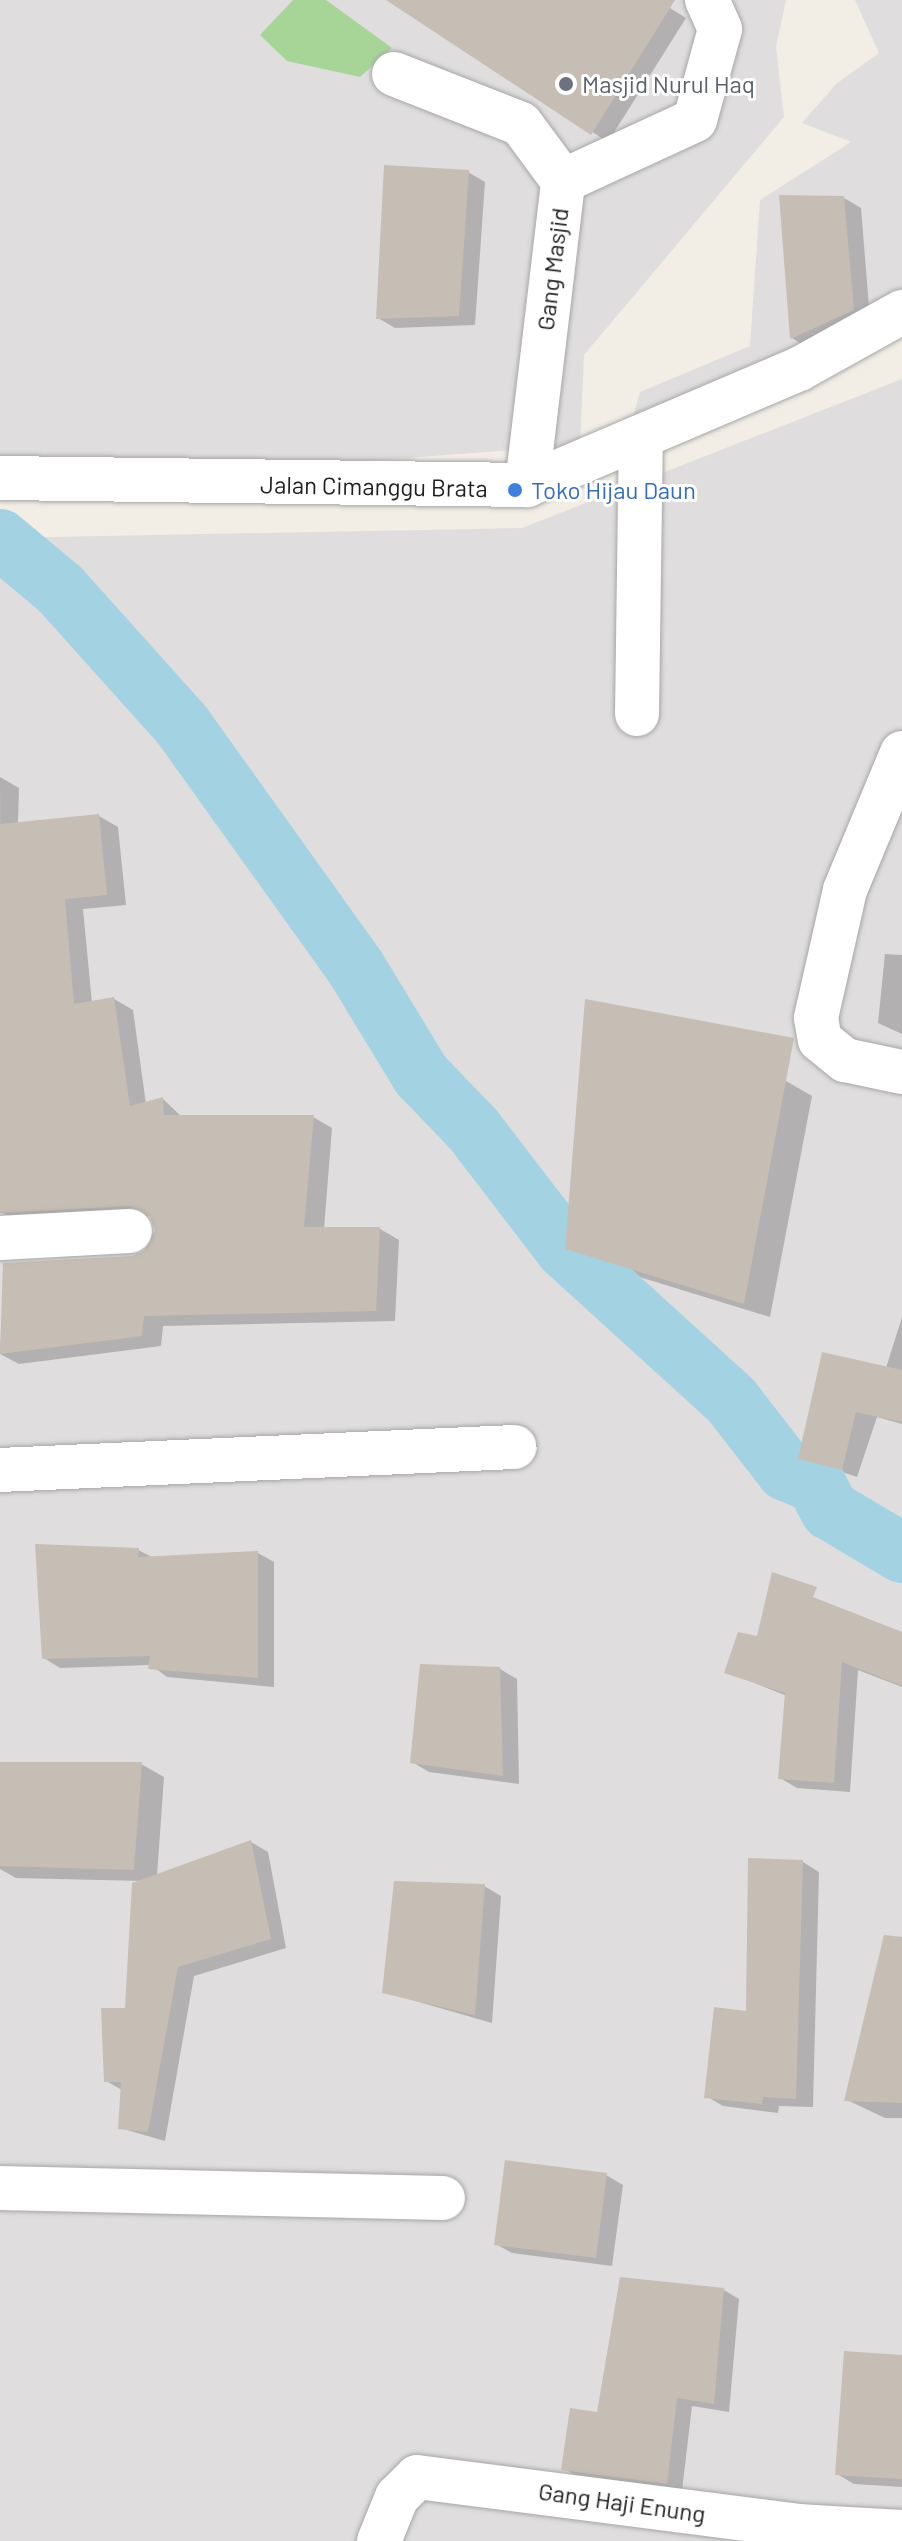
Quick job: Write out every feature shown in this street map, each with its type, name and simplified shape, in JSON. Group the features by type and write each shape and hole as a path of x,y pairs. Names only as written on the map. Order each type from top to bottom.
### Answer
{"street":[{"name":"Gang Masjid","path":"527,485 563,181 695,120 720,29 707,0"},
{"path":"394,74 521,124 563,181"},
{"name":"Jalan Cimanggu Brata","path":"0,478 527,485 799,369 902,312"},
{"path":"637,714 641,437"},
{"path":"902,753 845,890 816,1018 820,1040 845,1060 902,1072"},
{"path":"0,1238 130,1231"},
{"path":"0,1470 514,1447"},
{"path":"0,2188 443,2198"},
{"name":"Gang Haji Enung","path":"379,2541 397,2497 417,2477 798,2526 902,2532"}],"shaded area":[{"path":"0,0 786,0 776,47 784,117 584,355 580,445 0,488"},
{"path":"855,0 902,0 902,336 629,431 640,392 750,346 760,200 851,142 802,123 836,84 879,53"},
{"path":"902,379 902,2541 0,2541 0,538 522,528"}],"green space":[{"path":"293,0 326,0 392,48 360,77 287,61 260,35"}],"building":[{"name":"Masjid Nurul Haq","path":"386,0 675,0 591,135"},
{"path":"384,165 469,170 459,316 376,319"},
{"path":"779,195 844,196 854,310 790,339"},
{"path":"99,814 107,895 65,899 74,1004 114,997 130,1106 163,1097 164,1115 314,1115 304,1227 380,1227 376,1311 144,1316 142,1336 0,1354 3,1263 132,1256 144,1251 155,1230 150,1217 129,1206 0,1213 0,824"},
{"path":"585,999 794,1038 744,1304 565,1249"},
{"path":"822,1352 902,1370 902,1422 856,1412 842,1470 798,1459"},
{"path":"35,1544 139,1548 138,1557 258,1551 258,1678 148,1669 150,1656 42,1659"},
{"path":"772,1572 817,1587 813,1597 902,1632 902,1686 842,1662 834,1783 778,1779 785,1693 724,1673 738,1632 757,1636"},
{"path":"420,1664 500,1667 503,1776 410,1763"},
{"path":"0,1762 142,1762 134,1870 0,1866"},
{"path":"251,1840 271,1939 178,1967 148,2132 118,2129 121,2082 104,2082 101,2008 125,2008 132,1883"},
{"path":"748,1858 803,1860 796,2099 763,2097 762,2104 704,2098 714,2007 746,2011"},
{"path":"394,1881 485,1884 475,2015 382,1993"},
{"path":"884,1935 902,1937 902,2103 844,2101"},
{"path":"505,2160 607,2173 596,2258 494,2245"},
{"path":"620,2277 724,2288 714,2404 677,2398 667,2484 561,2470 570,2408 597,2412"},
{"path":"844,2351 902,2355 902,2479 835,2475"}],"waterway":[{"path":"0,539 60,589 182,725 356,968 421,1075 473,1129 565,1249 731,1400 786,1471 816,1484 830,1510 902,1553"}],"place":[{"name":"Masjid Nurul Haq","path":"566,84"},
{"name":"Toko Hijau Daun","path":"515,490"}]}
